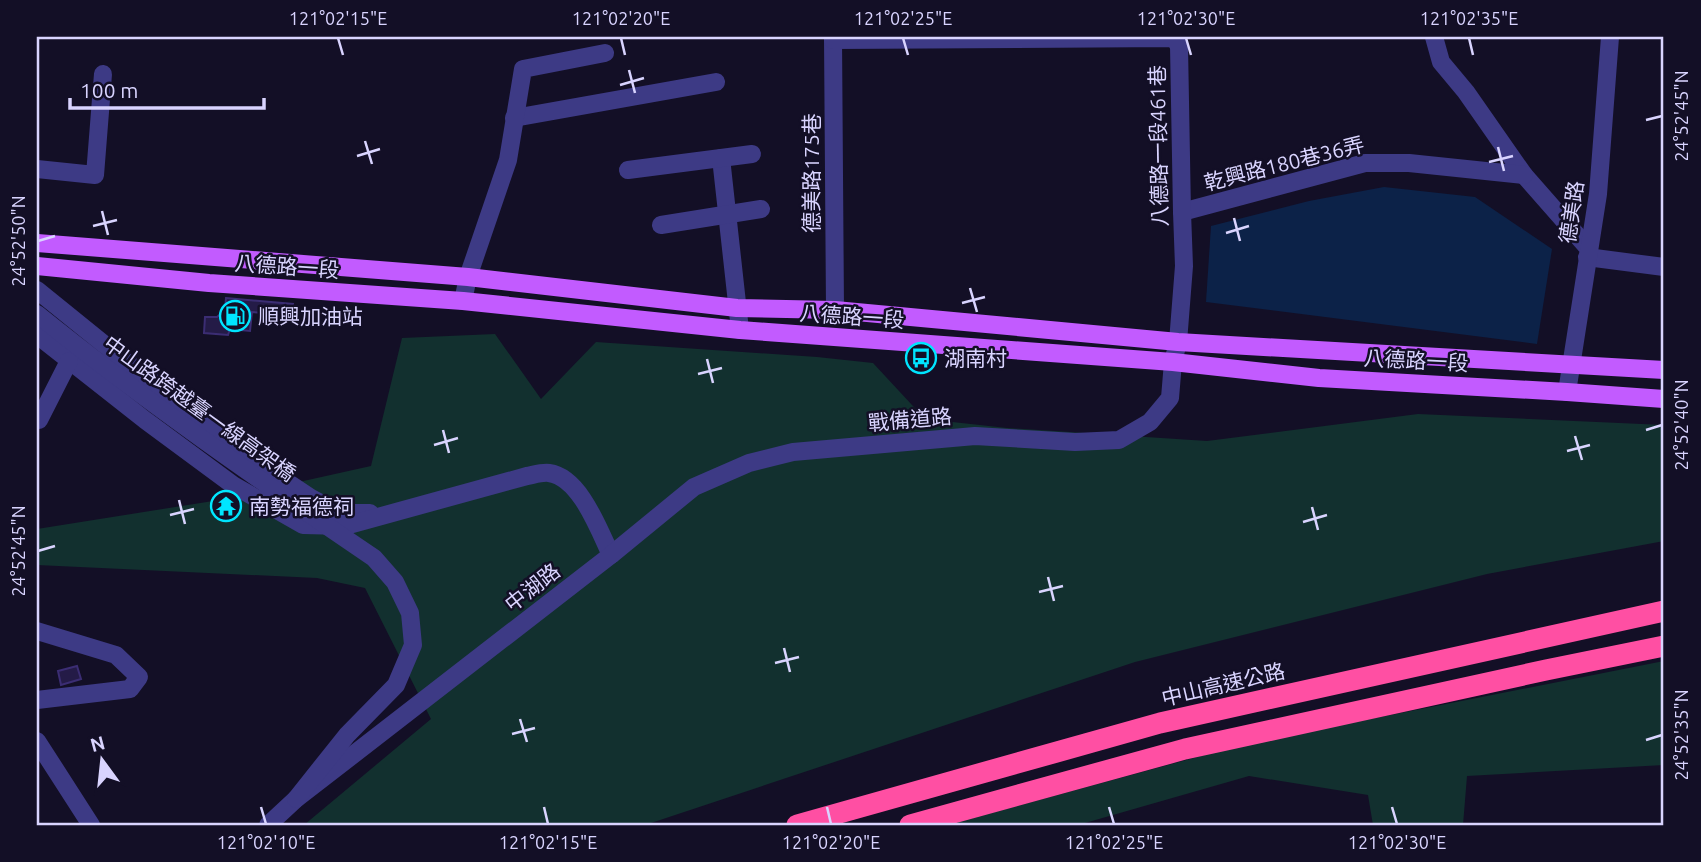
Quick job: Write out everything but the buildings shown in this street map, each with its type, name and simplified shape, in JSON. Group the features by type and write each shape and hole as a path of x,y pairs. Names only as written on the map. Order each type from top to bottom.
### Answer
{"highway":[{"name":"中山高速公路","path":"797,825 1160,723 1664,611"},
{"path":"910,825 1185,749 1664,646"}],"main road":[{"name":"八德路一段","path":"37,243 468,277 737,308 835,310 1178,342 1664,370"},
{"name":"八德路一段","path":"37,266 209,283 463,301 740,330 1173,362 1319,378 1664,399"}],"street":[{"path":"1434,37 1441,62 1466,92 1524,175 1588,253 1664,267"},
{"name":"德美路","path":"1567,392 1598,194 1611,37"},
{"name":"八德路一段461巷","path":"833,39 1174,38 1179,47 1184,266 1178,342"},
{"name":"德美路175巷","path":"833,39 835,310"},
{"path":"463,301 468,277 508,160 523,69 605,53"},
{"path":"37,169 95,174 103,74"},
{"path":"514,118 716,82"},
{"path":"628,170 752,154"},
{"path":"721,158 740,330"},
{"name":"乾興路180巷36弄","path":"1182,212 1365,163 1409,163 1524,175"},
{"path":"661,225 761,209"},
{"path":"37,290 249,457 311,498 330,508 351,513 388,513"},
{"name":"中山路跨越臺一線高架橋","path":"37,314 182,425 374,558 395,582 410,613 413,645 396,685 347,735 296,799"},
{"path":"37,335 141,417 230,482 303,525 345,526 549,473 566,481 580,496 611,555"},
{"name":"戰備道路","path":"611,555 694,488 749,463 793,452 975,436 1075,442 1119,440 1150,422 1170,398 1173,362 1178,342"},
{"path":"39,420 69,361"},
{"path":"141,417 169,395"},
{"path":"230,482 249,457"},
{"name":"中湖路","path":"268,825 296,799 611,555"},
{"path":"37,631 116,655 139,677 130,689 37,700"},
{"path":"37,740 91,825"}],"green space":[{"path":"495,334 541,399 596,342 873,363 925,419 1007,428 1207,441 1418,414 1664,425 1664,541 1487,574 1135,662 645,825 304,825 431,719 365,588 317,578 37,565 37,529 213,501 371,466 402,338"},
{"path":"1664,661 1664,765 1467,776 1463,825 1373,825 1368,795 1249,776 1078,825 947,825 1249,743"}],"water":[{"path":"1384,187 1475,197 1552,249 1537,344 1206,302 1211,226 1309,201"}],"place":[{"name":"順興加油站","path":"235,316"},
{"name":"湖南村","path":"921,358"},
{"name":"南勢福德祠","path":"226,506"}]}
